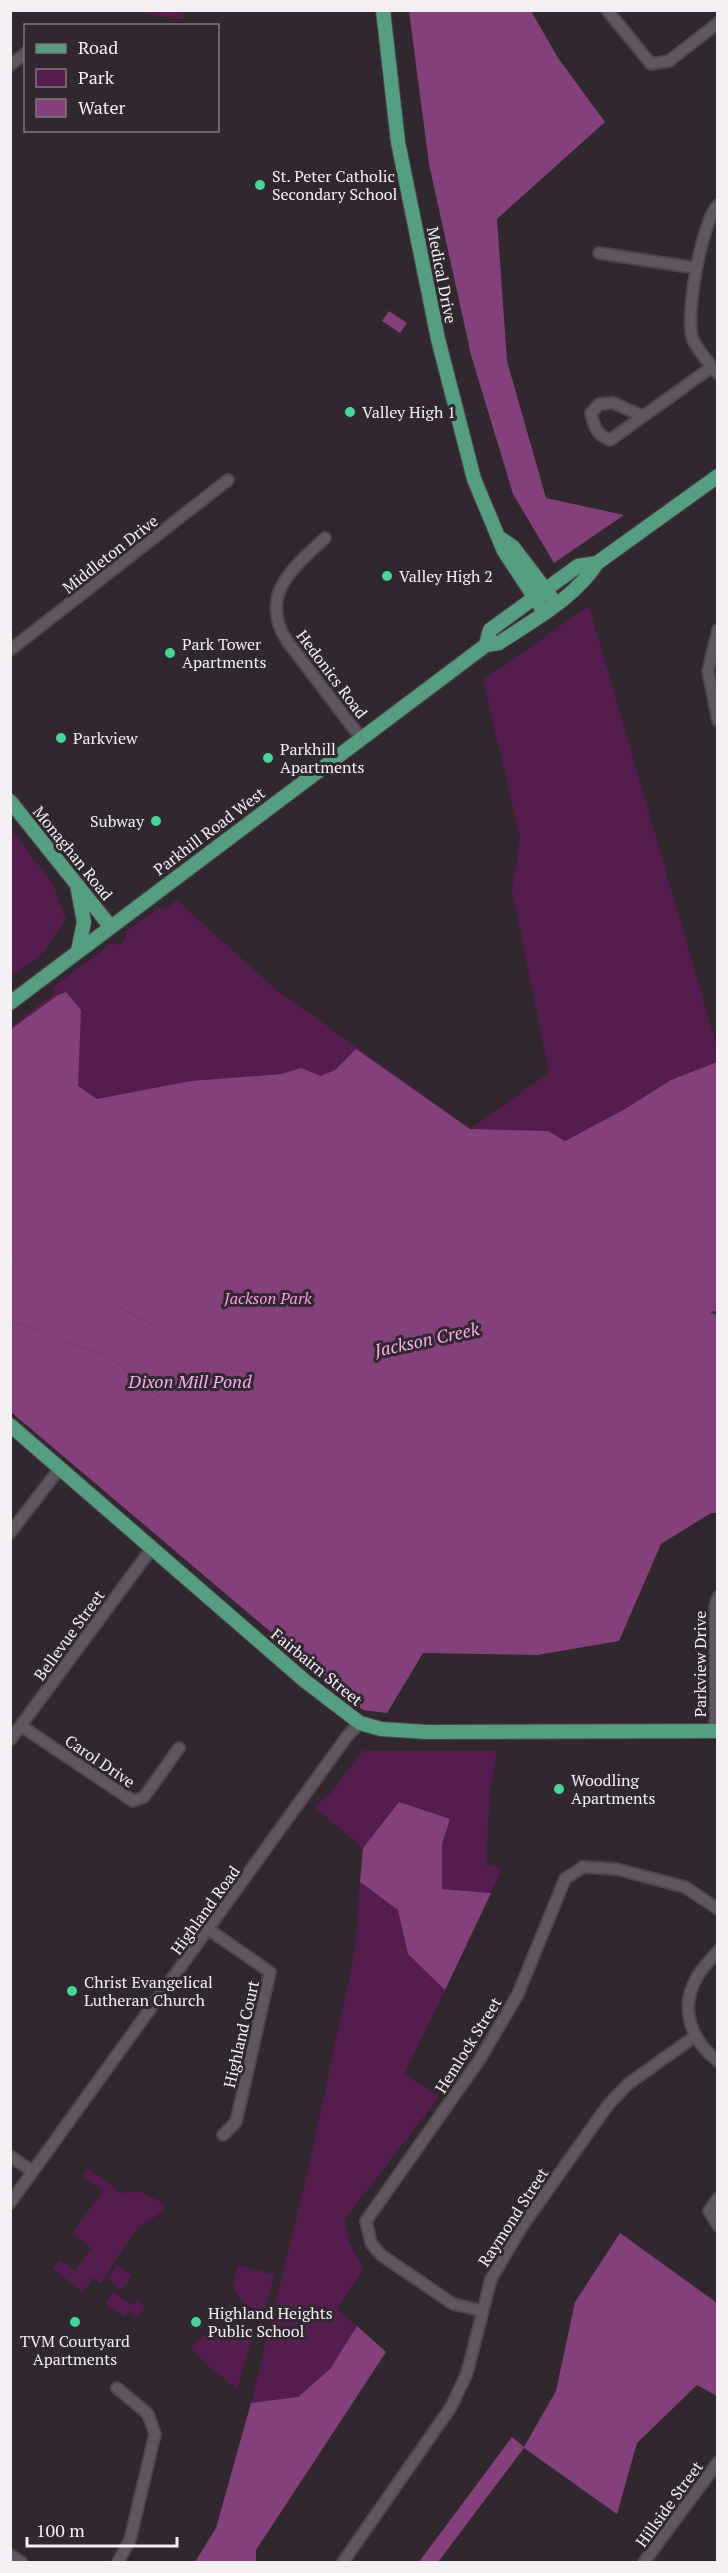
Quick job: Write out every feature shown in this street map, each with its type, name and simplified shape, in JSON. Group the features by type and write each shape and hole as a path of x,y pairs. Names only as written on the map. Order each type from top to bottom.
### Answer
{"main road":[{"name":"Medical Drive","path":"383,10 398,141 438,339 474,479 504,551 549,608"},
{"name":"Parkhill Road West","path":"10,1003 486,645 499,643 549,608 586,580 597,563 717,476"},
{"name":"Parkhill Road West","path":"486,645 490,630 578,566 597,563"},
{"name":"Monaghan Road","path":"10,801 110,926"},
{"path":"76,883 84,922 78,951"},
{"name":"Fairbairn Street","path":"10,1425 305,1681 360,1723 381,1729 428,1732 716,1731"}],"street":[{"path":"607,10 651,64 669,61 717,24"},
{"path":"10,65 24,54"},
{"path":"643,416 613,403 599,404 591,413 593,425 601,436 610,440 715,370 693,339 691,323 696,268 710,212 717,205"},
{"path":"599,253 696,268"},
{"name":"Middleton Drive","path":"10,650 228,480"},
{"name":"Hedonics Road","path":"325,538 282,582 277,603 278,623 287,641 361,738"},
{"path":"717,630 708,671 717,721"},
{"path":"10,1533 60,1468"},
{"name":"Bellevue Street","path":"10,1740 152,1548"},
{"name":"Parkview Drive","path":"716,1731 715,1607 717,1597"},
{"name":"Highland Road","path":"10,2202 348,1735 360,1723"},
{"name":"Carol Drive","path":"21,1726 133,1801 144,1797 179,1748"},
{"name":"Hemlock Street","path":"483,2311 453,2304 381,2255 371,2243 366,2221 474,2068 512,2004 565,1879 583,1867 616,1869 685,1887 717,1910"},
{"name":"Highland Court","path":"209,1930 270,1972 236,2122 223,2135"},
{"path":"717,1951 696,1978 688,2004 690,2028 694,2037 717,2061"},
{"name":"Raymond Street","path":"343,2562 451,2407 467,2373 490,2279 523,2225 608,2105 628,2084 694,2037"},
{"path":"10,2156 32,2171"},
{"path":"717,2198 709,2211 717,2226"},
{"path":"117,2388 148,2414 155,2434 130,2540 118,2562"},
{"name":"Hillside Street","path":"644,2562 713,2479 717,2462"},
{"path":"10,2554 21,2562"}],"green space":[{"path":"146,10 184,11 182,19 145,14"},
{"path":"409,11 531,11 558,58 605,122 497,219 507,361 546,498 624,515 554,563 513,494 471,355 429,164"},
{"name":"Jackson Park","path":"589,606 717,1047 717,1062 671,1080 625,1109 565,1141 547,1131 423,1653 387,1713 363,1710 11,1412 11,1027 55,993 52,988 113,942 118,945 126,939 125,932 160,907 166,909 177,900 273,987 470,1129 549,1073 512,890 520,838 483,680"},
{"path":"11,829 53,884 66,919 45,951 11,977"},
{"name":"Jackson Park","path":"66,992 81,1010 78,1086 97,1099 191,1081 282,1074 301,1068 321,1076 335,1070 356,1049 470,1129 548,1131 565,1141 625,1109 671,1080 717,1062 718,1311 710,1312 718,1316 717,1513 711,1513 661,1544 619,1641 537,1655 423,1653 387,1713 363,1710 11,1412 11,1321 109,1357 179,1413 249,1373 224,1369 185,1343 72,1281 11,1261 10,1030 58,995"},
{"path":"363,1751 497,1751 490,1793 486,1864 502,1869 491,1893 441,1889 442,1844 450,1820 399,1802 363,1848 314,1807 327,1797"},
{"path":"399,1802 450,1819 442,1844 442,1889 491,1893 445,1990 408,1954 398,1910 360,1882 363,1848"},
{"path":"360,1882 398,1910 408,1954 445,1990 405,2073 439,2097 345,2219 349,2243 364,2268 337,2309 357,2326 330,2369 298,2397 251,2403 308,2170 355,1950"},
{"path":"88,2168 121,2193 140,2191 166,2205 161,2212 133,2235 101,2283 93,2278 83,2292 53,2269 60,2260 75,2271 91,2248 72,2234 103,2190 82,2176"},
{"path":"620,2233 717,2303 717,2396 697,2385 637,2443 617,2514 524,2448 438,2562 419,2562 512,2437 524,2447 556,2391 575,2302"},
{"path":"117,2265 132,2276 122,2290 108,2279"},
{"path":"238,2265 275,2275 264,2312 248,2305 238,2296 234,2283"},
{"path":"114,2292 133,2306 137,2300 146,2307 136,2318 128,2312 124,2317 105,2304"},
{"path":"357,2326 386,2352 256,2550 256,2562 195,2562 216,2528 251,2403 298,2397 330,2369"},
{"path":"226,2328 252,2338 237,2389 208,2366 190,2347 209,2332"}],"water":[{"path":"389,311 407,323 400,333 382,321"},
{"name":"Dixon Mill Pond","path":"11,1261 72,1281 185,1343 224,1369 249,1373 268,1385 237,1405 199,1413 179,1413 109,1357 11,1321"}],"waterway":[{"name":"Jackson Creek","path":"10,1138 63,1168 94,1169 142,1186 223,1253 269,1317 318,1345 376,1368 474,1341 537,1342 580,1332 586,1335 648,1317 709,1312"}],"place":[{"name":"St. Peter Catholic Secondary School","path":"260,185"},
{"name":"Valley High 1","path":"350,412"},
{"name":"Valley High 2","path":"387,576"},
{"name":"Park Tower Apartments","path":"170,653"},
{"name":"Parkview","path":"61,738"},
{"name":"Parkhill Apartments","path":"268,758"},
{"name":"Subway","path":"156,821"},
{"name":"Woodling Apartments","path":"559,1789"},
{"name":"Christ Evangelical Lutheran Church","path":"72,1991"},
{"name":"TVM Courtyard Apartments","path":"75,2322"},
{"name":"Highland Heights Public School","path":"196,2322"}]}
